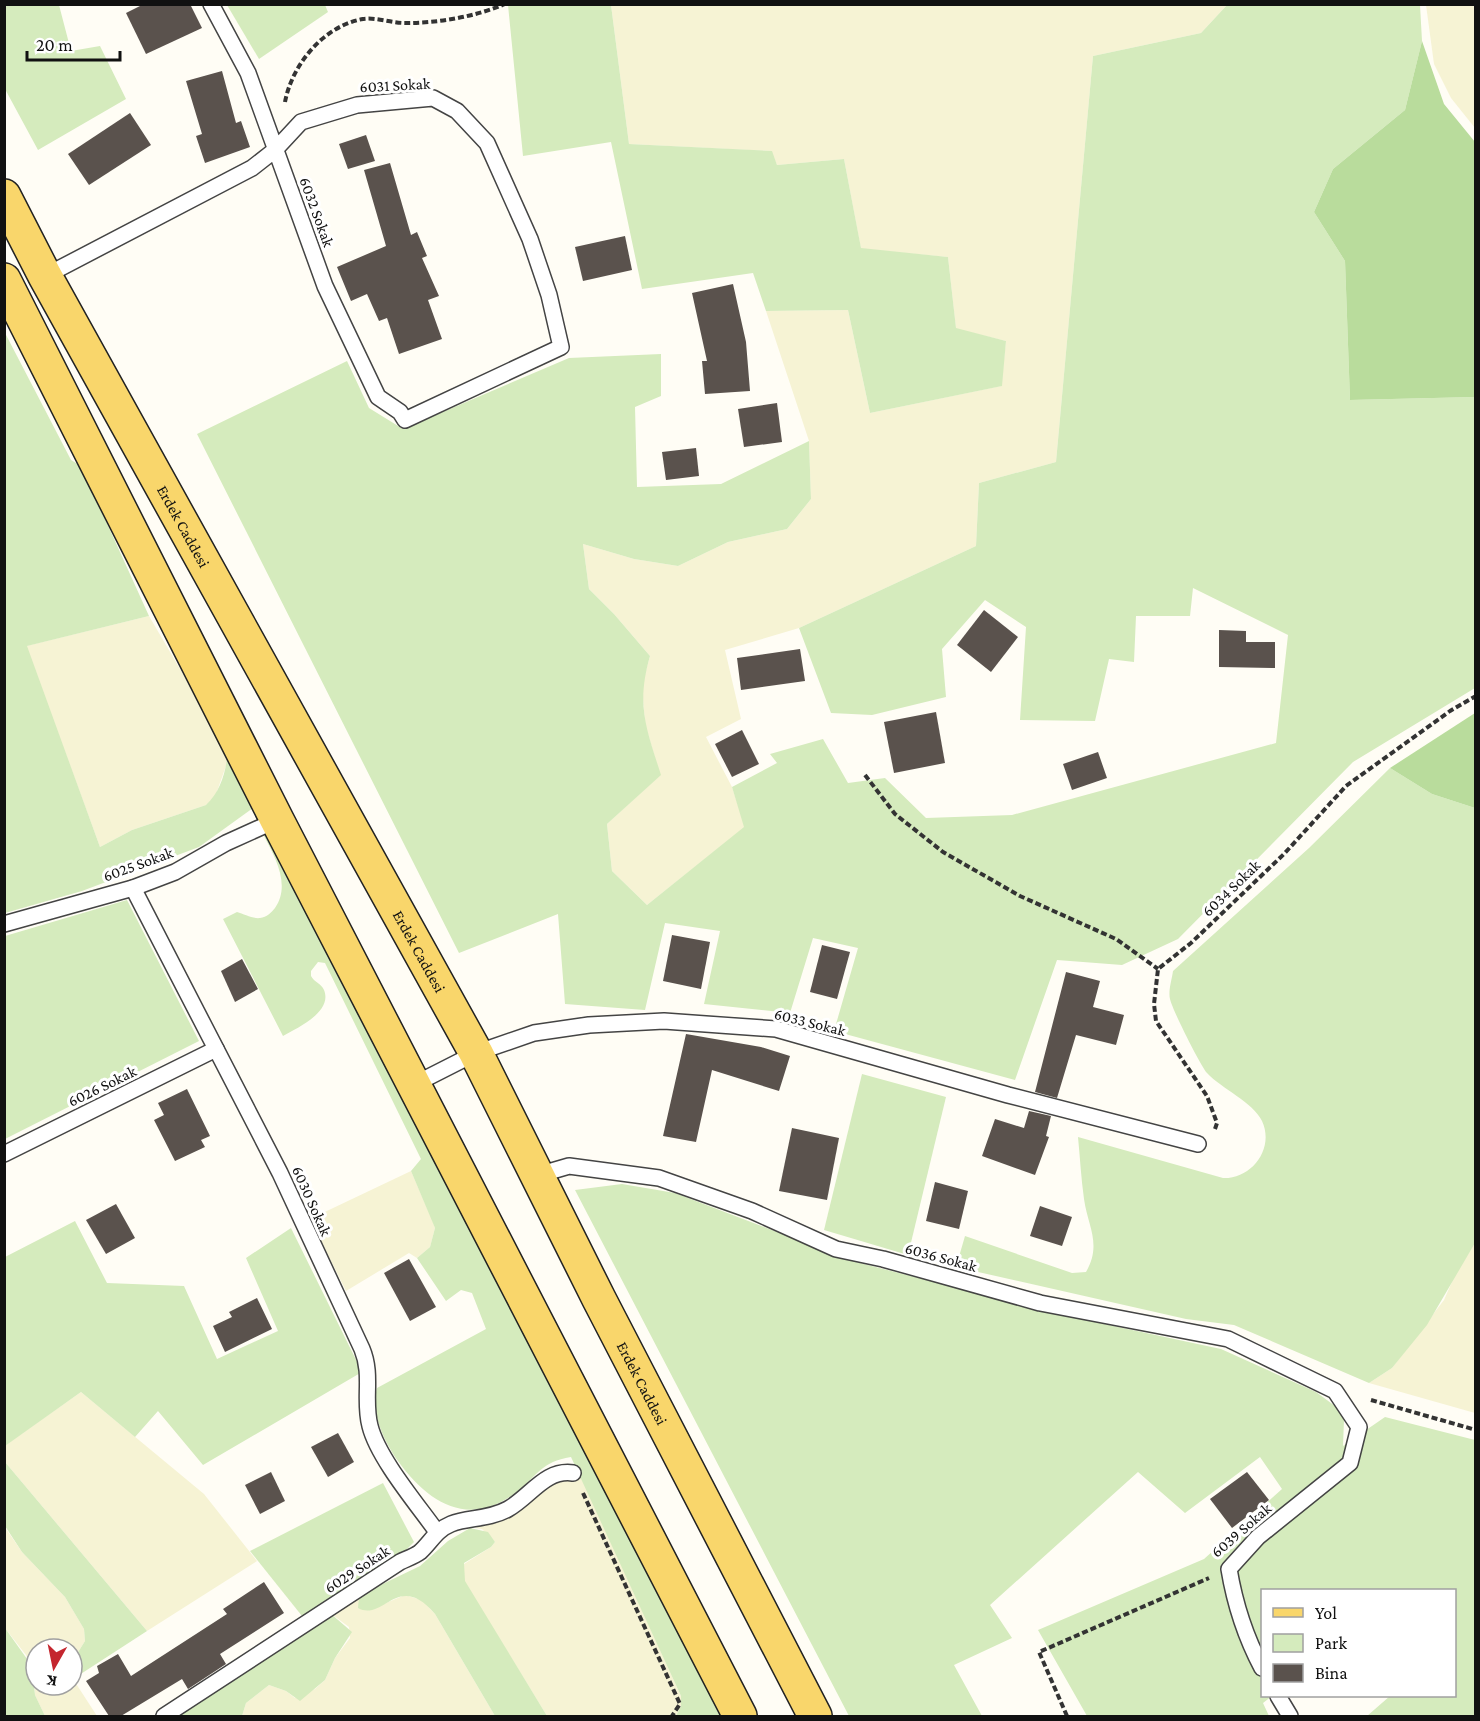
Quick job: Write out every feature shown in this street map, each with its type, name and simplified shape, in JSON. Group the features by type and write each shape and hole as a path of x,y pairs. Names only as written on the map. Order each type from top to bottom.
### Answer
{"main road":[{"name":"Erdek Caddesi","path":"4,196 45,276 476,1053 815,1716"},
{"path":"4,280 277,820 740,1716"}],"lane":[{"name":"6032 Sokak","path":"211,4 248,73 325,286 378,397 400,412 405,420"},
{"name":"6031 Sokak","path":"45,276 252,168 275,150 301,122 357,105 434,98 458,111 487,143 530,239 549,295 561,347 405,420"},
{"name":"6025 Sokak","path":"4,924 133,888 175,872 226,843 277,820"},
{"name":"6030 Sokak","path":"133,888 280,1173 369,1364 370,1427 379,1449 437,1532"},
{"name":"6033 Sokak","path":"413,1085 476,1053 534,1033 589,1025 664,1021 776,1029 1008,1095 1198,1144"},
{"name":"6026 Sokak","path":"4,1154 216,1049"},
{"name":"6036 Sokak","path":"538,1175 569,1166 659,1178 752,1211 836,1249 1040,1303 1228,1339 1335,1391"},
{"name":"6039 Sokak","path":"1229,1569 1258,1537 1350,1463 1359,1427 1335,1391"},
{"name":"6029 Sokak","path":"164,1716 400,1562 419,1553 437,1532 452,1524 479,1520 509,1508 550,1475 561,1471 573,1473"},
{"path":"1229,1569 1234,1602 1249,1644 1261,1665"},
{"path":"1279,1697 1290,1716"}],"path":[{"path":"275,150 288,82 309,51 330,33 363,19 404,23 453,18 486,12 505,4"},
{"name":"6034 Sokak","path":"1158,969 1191,943 1284,854 1346,786 1450,711 1476,696"},
{"path":"865,775 895,814 943,852 1020,896 1116,939 1158,969 1154,1004 1156,1021 1207,1096 1217,1123 1212,1138 1198,1144"},
{"path":"1335,1391 1476,1430"},
{"path":"573,1473 680,1704 672,1716"},
{"name":"6039 Sokak","path":"1067,1716 1039,1652 1229,1569"}],"shaded area":[{"path":"611,5 1227,5 1201,33 1093,56 1056,462 979,483 976,546 799,628 725,650 741,719 706,737 732,787 745,827 647,905 612,871 607,824 660,775 645,724 642,685 650,656 589,589 583,544 634,559 678,566 728,542 787,529 811,499 809,441 766,311 848,310 870,413 1001,386 1006,341 956,329 948,257 861,249 844,159 777,165 771,151 629,144"},
{"path":"1426,5 1475,5 1475,128 1451,98 1434,64"},
{"path":"149,616 228,751 227,763 215,797 206,805 132,830 100,847 26,646"},
{"path":"411,1171 435,1228 430,1247 417,1258 409,1253 346,1291 310,1219"},
{"path":"1475,1243 1475,1413 1369,1383 1392,1368 1444,1300 1455,1275"},
{"path":"81,1392 204,1494 257,1561 147,1631 5,1462 4,1446"},
{"path":"580,1474 681,1696 681,1706 676,1716 547,1716 464,1581 464,1564 495,1542 482,1529 475,1528 506,1516 555,1480"},
{"path":"4,1526 22,1552 65,1597 84,1629 85,1641 84,1643 84,1637 24,1637 24,1652 5,1628"},
{"path":"405,1595 422,1600 435,1614 495,1716 242,1716 246,1703 269,1685 286,1691 295,1698 315,1689 325,1680 335,1658 350,1638 349,1627 330,1613 359,1597 369,1610"},
{"path":"84,1696 97,1716 45,1716 36,1697"}],"green space":[{"path":"4,5 59,5 71,51 100,46 126,99 38,150 5,89"},
{"path":"227,5 325,5 328,12 259,59"},
{"path":"508,5 611,5 629,144 772,151 777,165 844,159 861,248 948,257 956,328 1006,341 1002,386 870,413 848,310 766,311 753,273 642,289 611,142 523,156"},
{"path":"1227,5 1420,5 1422,41 1405,110 1333,169 1314,212 1345,261 1350,400 1475,397 1475,688 1353,762 1178,939 1122,965 1057,960 1015,1080 834,1031 858,948 813,938 790,1013 704,1004 720,931 665,923 645,1010 565,1004 558,914 459,953 197,434 347,361 369,408 403,429 569,358 661,354 661,396 635,407 637,487 721,484 809,441 811,499 787,529 728,542 678,566 634,559 583,544 589,589 650,656 643,703 647,730 661,775 607,824 612,871 647,905 744,827 732,787 777,763 770,754 823,739 848,783 885,778 926,818 1012,815 1276,743 1288,635 1193,588 1190,616 1136,616 1134,662 1109,659 1095,721 1020,720 1026,627 985,600 942,649 946,697 872,715 831,713 799,628 976,546 979,483 1056,462 1093,56 1201,33"},
{"path":"1422,41 1444,104 1475,142 1475,397 1350,400 1345,261 1314,212 1333,169 1405,110"},
{"path":"4,331 71,460 81,466 149,616 27,646 100,847 132,830 206,805 222,780 228,751 253,808 199,847 82,891 5,913"},
{"path":"1475,713 1475,808 1432,794 1390,768"},
{"path":"1390,768 1432,794 1475,808 1475,1243 1427,1325 1392,1368 1369,1383 1234,1325 1186,1319 956,1267 965,1236 1072,1273 1086,1272 1091,1262 1093,1244 1084,1199 1078,1137 1223,1178 1243,1173 1258,1160 1265,1142 1262,1121 1252,1108 1213,1079 1203,1068 1170,999 1173,971 1309,848"},
{"path":"274,830 730,1716 676,1716 681,1706 681,1696 571,1457 547,1465 518,1491 500,1502 483,1508 467,1510 437,1499 423,1489 398,1461 388,1445 375,1407 377,1388 486,1329 472,1293 461,1290 446,1301 417,1258 430,1247 435,1228 411,1171 421,1159 325,963 318,962 311,971 312,978 324,990 325,998 319,1012 283,1036 223,919 237,912 254,918 262,917 275,908 282,890 280,871 264,836"},
{"path":"127,900 199,1041 5,1139 5,936"},
{"path":"862,1074 946,1097 908,1255 824,1230"},
{"path":"622,1184 675,1193 856,1262 1076,1318 1221,1349 1316,1392 1335,1406 1344,1420 1343,1446 1385,1417 1475,1440 1475,1716 1367,1716 1389,1697 1456,1697 1456,1589 1261,1589 1261,1697 1271,1697 1263,1703 1269,1716 1087,1716 1038,1630 1204,1559 1282,1489 1260,1457 1185,1513 1138,1472 990,1605 1012,1638 954,1665 982,1716 849,1716 575,1190"},
{"path":"75,1221 107,1283 184,1286 217,1359 278,1331 246,1258 291,1228 362,1372 203,1465 158,1411 135,1437 81,1392 5,1446 5,1257"},
{"path":"5,1462 147,1631 84,1672 84,1629 65,1597 22,1552 5,1526"},
{"path":"383,1483 414,1542 400,1556 306,1621 250,1551"},
{"path":"470,1528 488,1532 495,1542 491,1547 464,1563 465,1581 547,1716 495,1716 435,1614 422,1602 411,1596 401,1596 376,1609 358,1608 359,1597 364,1593 420,1566 448,1541"},
{"path":"330,1613 352,1632 335,1658 325,1680 300,1701 286,1691 269,1685 246,1703 242,1716 172,1716"},
{"path":"5,1628 24,1655 24,1697 36,1697 45,1716 5,1716"}],"building":[{"path":"144,4 190,4 202,28 146,54 126,13"},
{"path":"222,71 236,123 241,121 250,147 205,163 196,136 202,134 186,81"},
{"path":"130,113 151,145 89,185 68,154"},
{"path":"366,135 375,161 348,169 339,144"},
{"path":"390,163 411,235 417,232 427,256 422,258 439,296 428,300 442,339 399,354 387,318 379,321 367,294 351,301 337,267 386,246 364,170"},
{"path":"625,236 632,270 583,281 575,247"},
{"path":"733,284 746,342 750,391 705,394 702,361 707,361 692,293"},
{"path":"777,403 782,442 744,447 738,409"},
{"path":"696,448 699,476 666,480 662,452"},
{"path":"984,610 1018,637 991,672 957,645"},
{"path":"1219,630 1246,631 1246,642 1275,642 1275,668 1219,667"},
{"path":"800,649 805,681 741,690 737,658"},
{"path":"936,712 945,763 894,773 884,722"},
{"path":"742,730 759,764 732,777 715,744"},
{"path":"1098,752 1107,778 1072,790 1063,764"},
{"path":"672,935 710,942 701,989 663,981"},
{"path":"822,945 850,952 837,999 810,992"},
{"path":"242,959 258,989 235,1002 221,971"},
{"path":"1066,972 1100,981 1093,1007 1124,1015 1116,1045 1076,1035 1057,1098 1035,1092"},
{"path":"686,1034 761,1047 790,1056 779,1091 712,1070 696,1142 663,1136"},
{"path":"187,1089 210,1136 201,1140 205,1147 175,1161 154,1120 164,1115 158,1103"},
{"path":"1029,1111 1051,1116 1046,1136 1049,1137 1035,1175 982,1156 995,1119 1024,1128"},
{"path":"792,1128 839,1138 827,1200 779,1191"},
{"path":"935,1182 968,1191 959,1229 926,1221"},
{"path":"116,1204 135,1238 106,1254 86,1220"},
{"path":"1040,1206 1072,1217 1062,1246 1030,1236"},
{"path":"409,1259 436,1307 410,1321 384,1273"},
{"path":"257,1298 272,1329 225,1352 213,1326 232,1317 229,1312"},
{"path":"338,1433 354,1462 328,1477 311,1447"},
{"path":"271,1472 285,1501 260,1514 245,1485"},
{"path":"1247,1472 1269,1500 1232,1528 1210,1499"},
{"path":"264,1582 284,1613 220,1654 226,1664 188,1689 182,1679 121,1716 109,1716 86,1681 99,1673 97,1666 118,1654 131,1676 227,1614 223,1609"}]}
